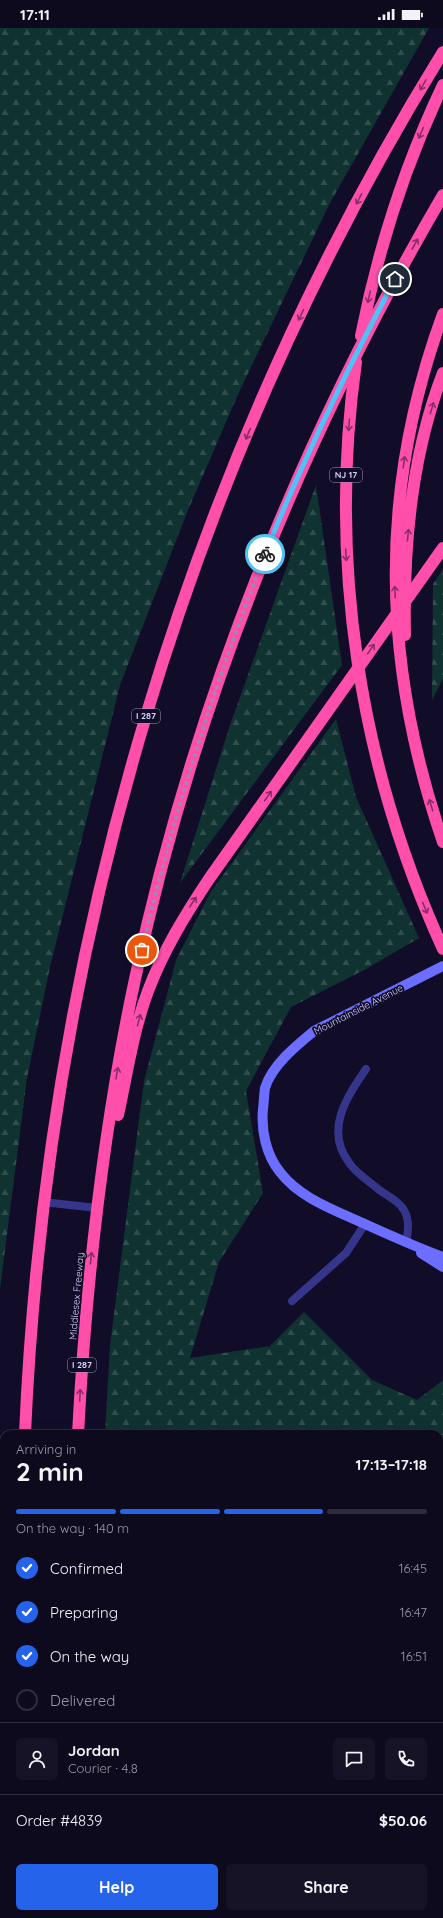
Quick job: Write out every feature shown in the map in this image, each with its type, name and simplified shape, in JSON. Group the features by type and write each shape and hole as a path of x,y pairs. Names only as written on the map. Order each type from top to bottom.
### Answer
{"highway":[{"name":"I 287","path":"25,1430 33,1302 43,1202 63,1066 94,913 132,763 179,615 240,454 294,331 366,186 443,52"},
{"name":"NJ 17","path":"443,85 404,176 384,238 371,291 356,360 350,405 345,497 347,564 352,628 372,743 384,788 410,872 443,948"},
{"name":"I 287","path":"97,1208 108,1125 135,976 159,880 187,779 218,682 251,591 286,504 331,404 380,307 443,195"},
{"path":"443,314 423,373 413,412 399,495 394,581 400,661 406,700 423,778 443,842"},
{"path":"406,700 405,582 411,506 419,458 429,417 443,373"},
{"path":"97,1208 140,1019 148,992 164,954 180,924 205,885 443,548"},
{"name":"Middlesex Freeway","path":"78,1430 86,1308 97,1208"}],"street":[{"name":"Mountainside Avenue","path":"443,966 314,1031 300,1042 279,1063 266,1087 262,1116 266,1144 279,1172 299,1192 406,1243 443,1257"},
{"name":"Mountainside Avenue","path":"406,1243 443,1267"}],"lane":[{"path":"366,1069 350,1092 342,1107 339,1119 340,1145 351,1166 403,1208 408,1222 406,1243"},
{"path":"43,1202 97,1208"},
{"path":"292,1301 346,1252 364,1224"}],"green space":[{"path":"0,28 429,28 330,203 239,392 188,510 120,685 50,967 27,1078 0,1289"},
{"path":"316,485 342,665 180,883 229,728"},
{"path":"443,569 443,679 432,700 433,584"},
{"path":"336,719 356,797 419,938 366,969 291,1007 246,1091 263,1193 219,1262 190,1358 270,1346 304,1312 372,1380 417,1400 443,1380 443,1430 105,1430 110,1345 144,1081 176,960 210,893"}],"way so far":[{"path":"142,950 164,861 187,779 226,659 265,554"}],"route":[{"path":"265,554 307,455 331,404 395,279"}]}
